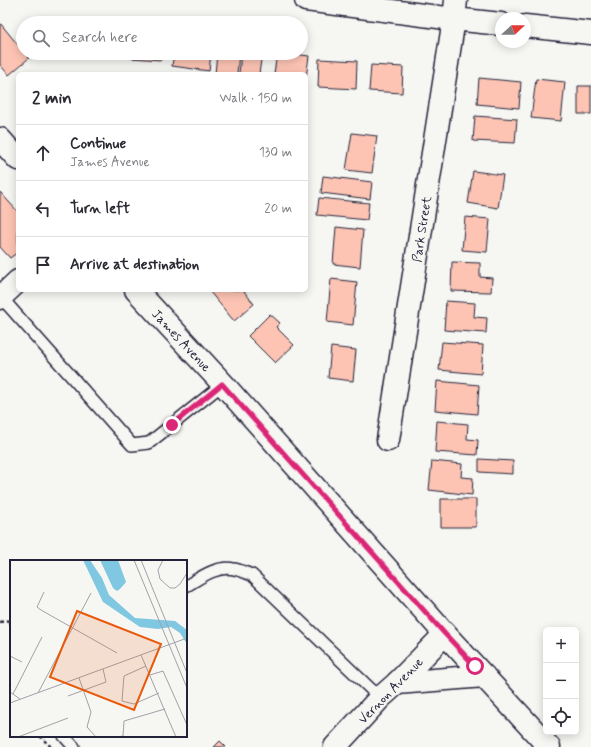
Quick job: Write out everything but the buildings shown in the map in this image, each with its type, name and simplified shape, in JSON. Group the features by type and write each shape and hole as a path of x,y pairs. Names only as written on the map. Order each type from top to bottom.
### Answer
{"street":[{"path":"306,0 455,9 495,22"},
{"name":"Park Street","path":"388,440 455,9"},
{"path":"531,27 591,33"},
{"path":"0,139 16,157"},
{"path":"0,297 16,283"},
{"name":"James Avenue","path":"138,292 445,634 549,747"},
{"name":"Vernon Avenue","path":"335,747 380,698 397,683 445,634"},
{"path":"397,683 484,676"}],"lane":[{"path":"0,297 132,445 149,443 222,384"},
{"path":"187,585 207,574 222,569 233,568 252,575 380,698"},
{"path":"65,737 74,747"}],"path":[{"path":"0,622 10,620"},
{"path":"41,737 51,747"}],"route":[{"path":"172,425 222,384 475,666"}]}
